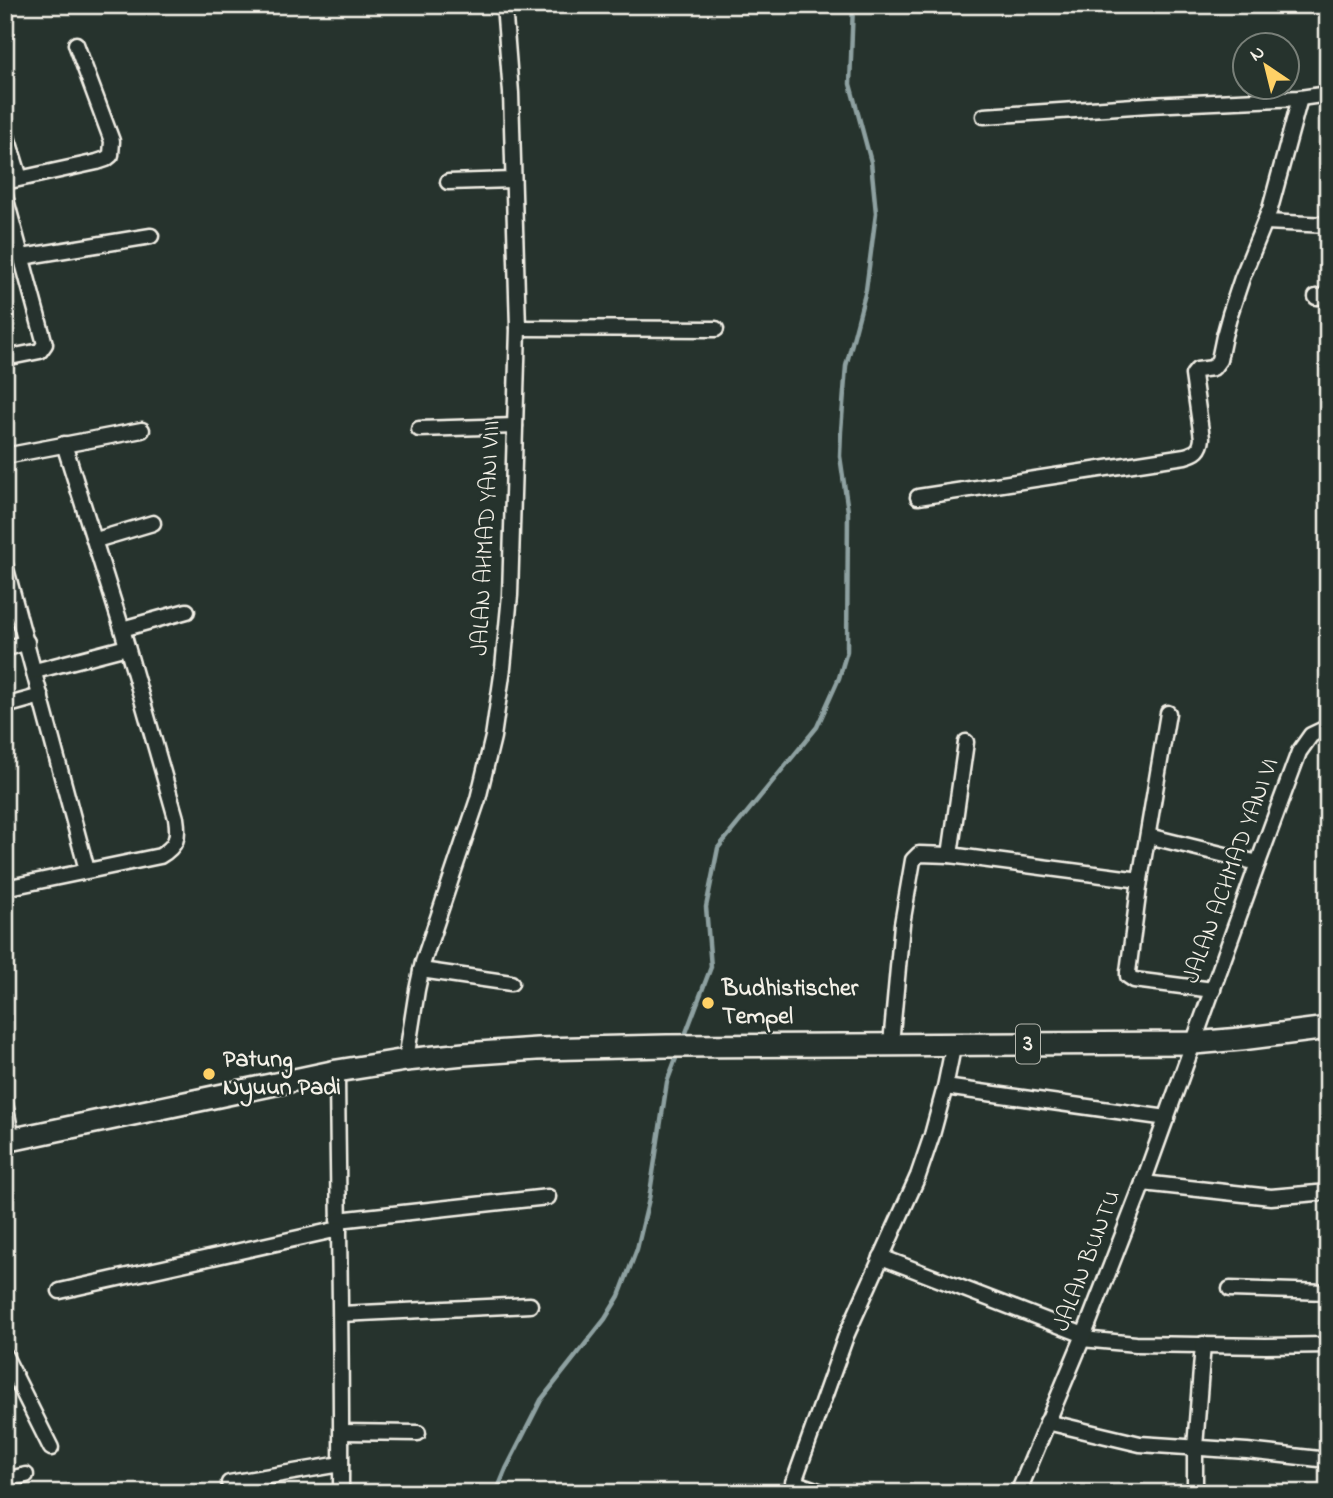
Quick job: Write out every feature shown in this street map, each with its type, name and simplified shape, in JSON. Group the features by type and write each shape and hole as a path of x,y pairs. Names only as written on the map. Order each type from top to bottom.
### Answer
{"highway":[{"name":"3","path":"9,1141 337,1071 406,1060 537,1049 667,1046 1194,1043 1328,1028"}],"street":[{"name":"JALAN AHMAD YANI VIII","path":"406,1060 421,970 478,799 493,737 510,595 518,328 510,93 504,5"},
{"path":"5,182 97,162 111,155 112,141 76,44"},
{"path":"1302,98 1328,94"},
{"path":"985,116 1232,101"},
{"path":"918,497 1198,452 1202,438 1193,375 1197,370 1213,368 1219,360 1239,288 1266,222 1299,102"},
{"path":"5,130 20,177"},
{"path":"448,182 513,180"},
{"path":"5,196 45,344 40,351 5,358"},
{"path":"1266,222 1328,225"},
{"path":"22,257 151,236"},
{"path":"518,328 716,329"},
{"path":"419,429 515,426"},
{"path":"5,456 142,430"},
{"path":"5,888 160,856 175,842 178,832 96,540 64,444"},
{"path":"96,540 153,523"},
{"path":"5,565 87,870"},
{"path":"122,629 187,611"},
{"path":"5,649 27,642"},
{"path":"35,671 127,648"},
{"path":"5,706 41,696"},
{"path":"1168,713 1140,880 1128,976 1134,980 1213,990"},
{"name":"JALAN ACHMAD YANI VI","path":"1194,1043 1299,752 1311,736 1328,727"},
{"path":"950,855 966,742"},
{"path":"1148,836 1258,863"},
{"path":"891,1044 902,925 916,856 950,855 1140,880"},
{"path":"421,970 511,983"},
{"path":"825,1493 792,1488 846,1336 918,1176 945,1087 954,1043"},
{"name":"JALAN BUNTU","path":"1018,1493 1083,1337 1194,1043"},
{"path":"337,1071 341,1493"},
{"path":"945,1087 1167,1118"},
{"path":"5,1103 9,1141"},
{"path":"1143,1183 1271,1196 1328,1192"},
{"path":"60,1291 338,1224 548,1197"},
{"path":"881,1257 1083,1337 1136,1344 1328,1345"},
{"path":"1230,1289 1328,1292"},
{"path":"341,1314 530,1305"},
{"path":"1195,1493 1195,1447 1203,1344"},
{"path":"5,1356 51,1448"},
{"path":"1047,1422 1140,1444 1328,1460"},
{"path":"342,1432 418,1433"},
{"path":"229,1483 341,1464"},
{"path":"5,1480 26,1475"}],"waterway":[{"path":"684,1038 711,967 706,907 718,848 817,727 839,678 847,651 848,511 840,456 841,431 846,366 866,290 876,213 871,162 850,84 853,5"},
{"path":"496,1493 541,1400 605,1319 619,1296 637,1249 649,1199 667,1082 678,1053"}],"place":[{"name":"Budhistischer Tempel","path":"708,1003"},
{"name":"Patung Nyuun Padi","path":"209,1074"}]}
